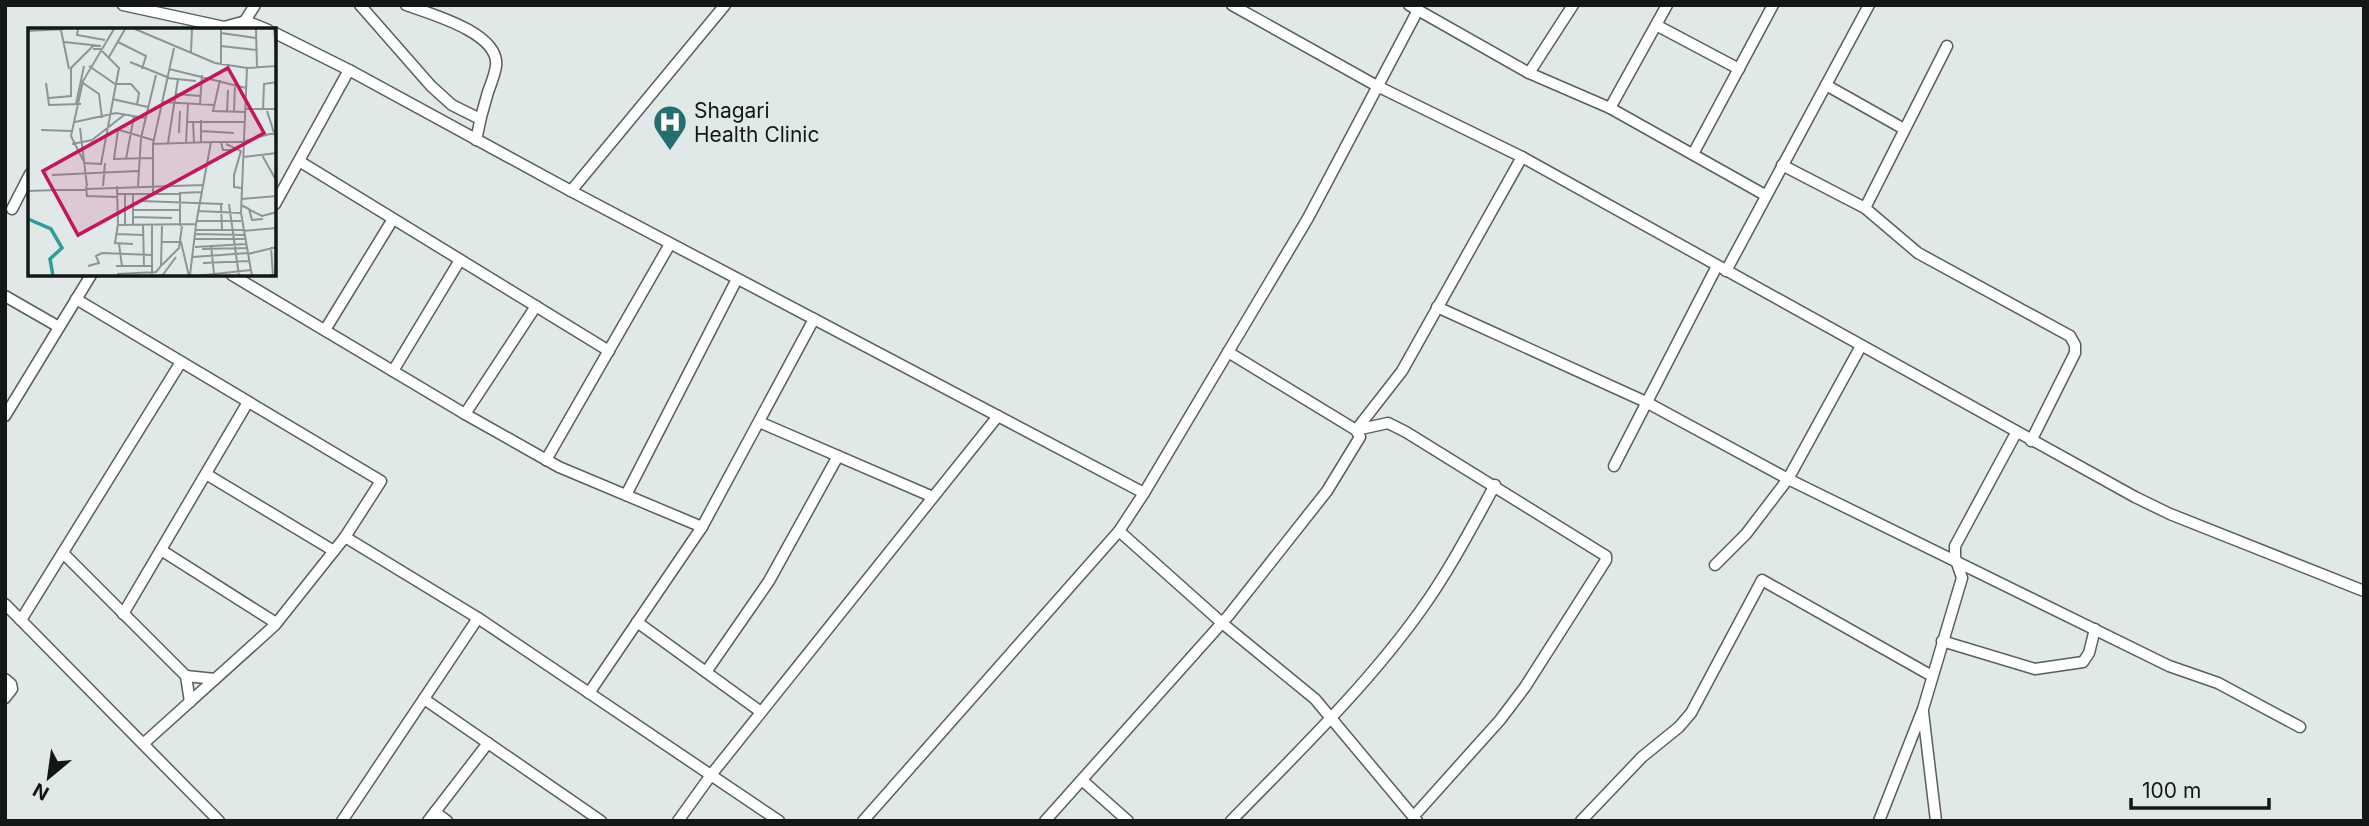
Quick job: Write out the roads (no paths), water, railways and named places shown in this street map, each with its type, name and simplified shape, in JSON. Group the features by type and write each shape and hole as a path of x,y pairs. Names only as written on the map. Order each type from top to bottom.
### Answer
{"street":[{"path":"123,5 224,27 243,25 255,5"},
{"path":"360,5 431,86 453,106 480,119"},
{"path":"407,5 470,31 487,41 494,51 497,64 476,140"},
{"path":"570,191 725,5"},
{"path":"1232,5 1377,86 1522,158 2016,433 2170,514 2364,591"},
{"path":"1530,73 1573,5"},
{"path":"1611,108 1667,5"},
{"path":"1693,154 1773,5"},
{"path":"1614,466 1646,402 1782,165 1869,5"},
{"path":"863,821 1119,531 1308,218 1377,86 1413,8 1530,73 1611,108 1765,195"},
{"path":"1656,25 1739,69"},
{"path":"276,34 1144,493"},
{"path":"1865,208 1947,46"},
{"path":"276,202 349,70"},
{"path":"1826,85 1904,129"},
{"path":"1356,430 1402,370 1522,158"},
{"path":"299,161 609,351"},
{"path":"1782,165 1865,208 1918,253 2070,336 2075,345 2075,353 2031,441"},
{"path":"12,209 28,178"},
{"path":"325,330 393,219"},
{"path":"546,460 670,244"},
{"path":"393,371 460,260"},
{"path":"5,415 90,276"},
{"path":"236,276 546,460 702,527"},
{"path":"626,495 737,279"},
{"path":"5,296 59,327"},
{"path":"76,299 381,481 345,537 276,623 143,744"},
{"path":"465,414 536,306"},
{"path":"1437,307 1646,402 1788,479 2169,666 2218,683 2300,727"},
{"path":"589,692 702,527 814,320"},
{"path":"1715,565 1746,534 1788,479 1861,346"},
{"path":"1045,821 1222,623 1327,491 1360,437 1356,430 1228,352"},
{"path":"21,620 181,362"},
{"path":"123,614 248,402"},
{"path":"678,821 711,775 998,416"},
{"path":"759,422 933,497"},
{"path":"1119,531 1222,623 1315,699 1416,818 1525,687 1606,559 1603,553 1406,432 1388,423 1356,430"},
{"path":"1879,821 1923,709 1962,578 1955,546 2016,433"},
{"path":"706,672 769,581 838,456"},
{"path":"206,474 334,551"},
{"path":"1231,821 1389,653 1423,608 1457,554 1494,485"},
{"path":"345,537 478,618 779,821"},
{"path":"161,550 276,623"},
{"path":"63,553 186,676 190,702"},
{"path":"1581,821 1642,757 1679,727 1691,713 1762,580 1932,676"},
{"path":"5,604 219,821"},
{"path":"342,821 478,618"},
{"path":"637,622 761,712"},
{"path":"1942,641 2035,669 2083,662 2089,653 2095,629"},
{"path":"186,676 215,679"},
{"path":"5,679 12,689 5,698"},
{"path":"424,699 601,821"},
{"path":"1923,709 1936,821"},
{"path":"447,821 432,816 488,743"},
{"path":"1083,781 1128,821"}],"place":[{"name":"Shagari Health Clinic","path":"670,152"}]}
